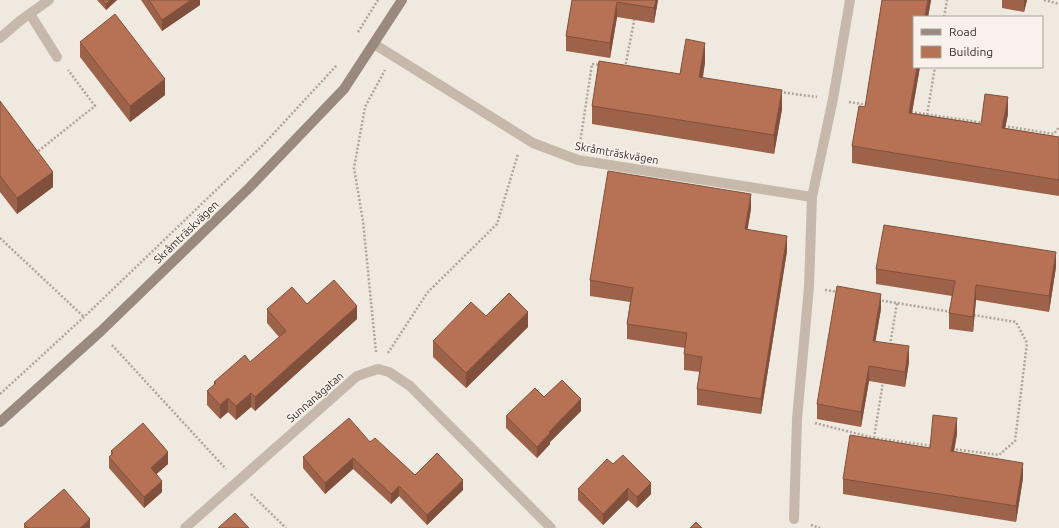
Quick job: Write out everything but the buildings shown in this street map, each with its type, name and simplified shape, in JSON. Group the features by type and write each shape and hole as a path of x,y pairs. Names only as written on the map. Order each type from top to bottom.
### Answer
{"main road":[{"name":"Skråmträskvägen","path":"0,422 100,332 250,187 344,89 402,0"}],"street":[{"path":"0,38 49,0"},
{"path":"794,519 797,419 809,287 812,198 833,99 850,0"},
{"path":"30,14 57,57"},
{"name":"Skråmträskvägen","path":"374,44 533,143 578,160 812,198"},
{"path":"378,368 389,372 410,386 551,528"},
{"name":"Sunnanågatan","path":"185,528 357,376 378,368"}],"path":[{"path":"354,38 378,0"},
{"path":"944,16 947,0"},
{"path":"1044,0 1059,4"},
{"path":"618,68 625,69 635,15"},
{"path":"378,368 363,221 354,168 365,107 393,56"},
{"path":"32,146 37,152 95,106 57,57"},
{"path":"0,394 84,317 263,145 338,64"},
{"path":"578,160 592,64 605,66"},
{"path":"927,115 935,68"},
{"path":"779,91 872,106"},
{"path":"903,111 987,124"},
{"path":"1002,126 1054,134 1059,127"},
{"path":"378,368 427,293 497,224 524,137"},
{"path":"0,238 100,332 237,481 286,528"},
{"path":"809,287 838,292"},
{"path":"875,299 957,313"},
{"path":"889,348 897,303"},
{"path":"944,448 999,455 1015,441 1027,343 1016,322 972,315"},
{"path":"874,438 884,378"},
{"path":"797,419 874,438 936,447"}]}
